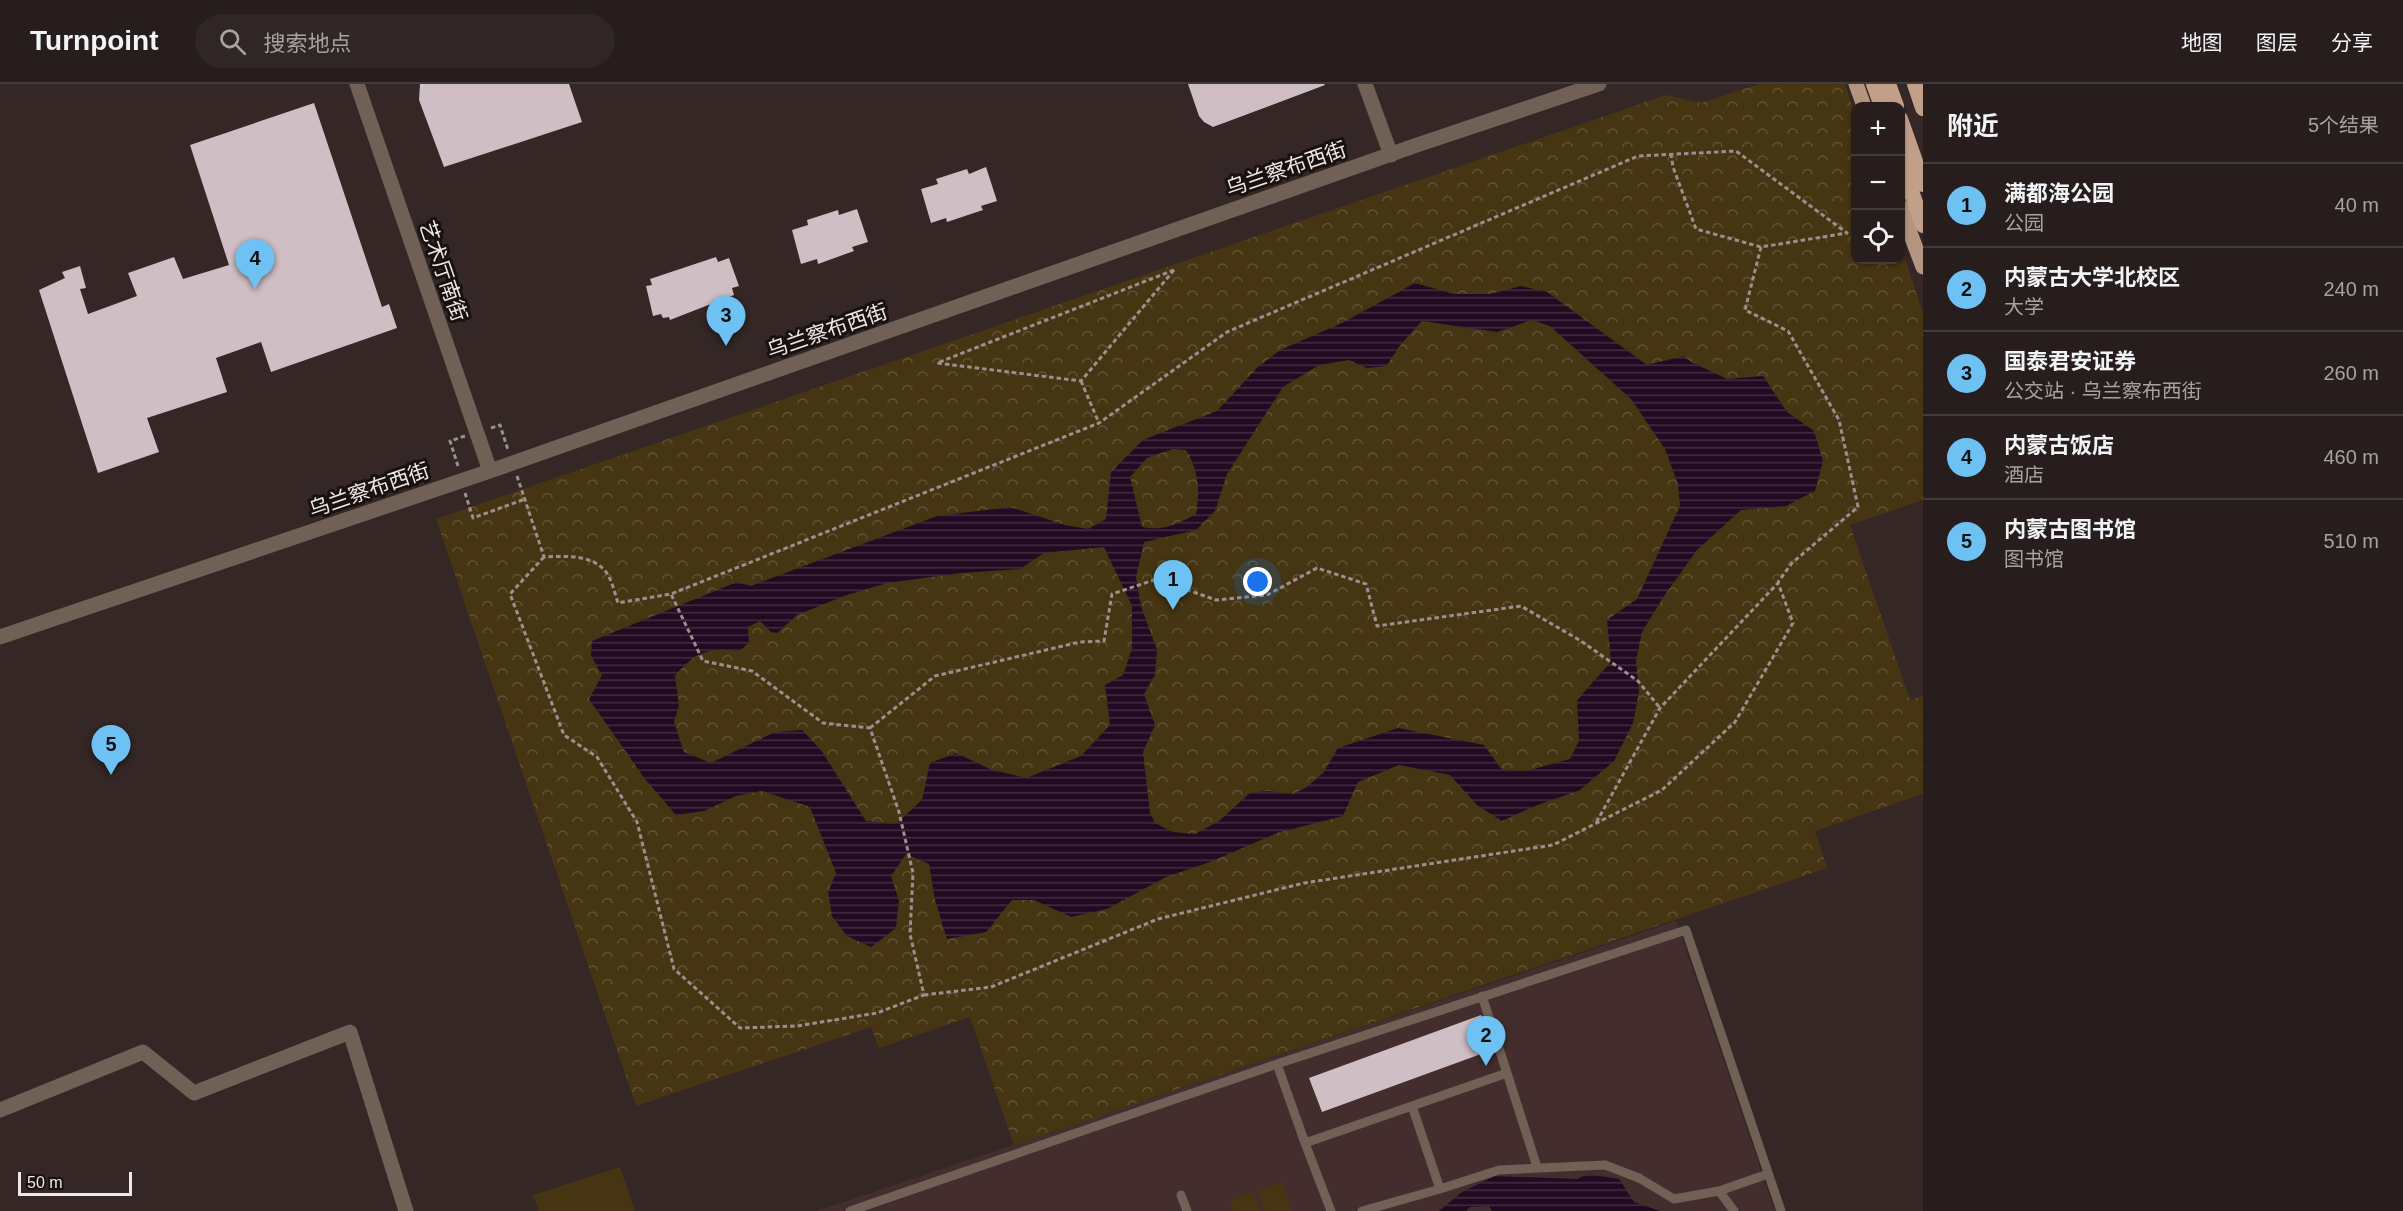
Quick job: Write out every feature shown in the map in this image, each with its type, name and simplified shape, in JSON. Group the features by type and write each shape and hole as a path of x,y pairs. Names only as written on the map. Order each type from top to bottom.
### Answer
{"highway":[{"path":"1874,84 1881,102"},
{"path":"1888,84 1895,102"},
{"path":"1915,84 1923,108"},
{"path":"1905,133 1923,184"},
{"path":"1905,174 1923,225"}],"main road":[{"path":"1856,84 1863,102"},
{"path":"1902,210 1923,267"}],"street":[{"name":"艺术厅南街","path":"357,84 490,471"},
{"path":"1365,84 1391,154"},
{"name":"乌兰察布西街","path":"0,637 490,471 1391,154 1599,84"},
{"path":"0,1110 143,1052 194,1093 350,1032 406,1211"}],"lane":[{"path":"850,1211 1277,1064 1686,930 1781,1211"},
{"path":"1482,996 1537,1167"},
{"path":"1277,1064 1331,1211"},
{"path":"1305,1143 1507,1073"},
{"path":"1412,1106 1440,1189"},
{"path":"1362,1211 1499,1170 1605,1165 1639,1178 1674,1199 1719,1191 1768,1174"},
{"path":"1719,1191 1734,1211"},
{"path":"1181,1195 1187,1211"}],"path":[{"path":"1671,154 1673,167 1696,229 1761,248 1847,233 1736,151 1671,154 1638,156 1227,332 1099,423 671,594 618,603 608,573 593,561 568,556 544,557 510,594 564,735 597,757 637,822 674,969 740,1028 797,1026 878,1013 924,995 991,987 1158,919 1304,883 1553,845 1662,790 1735,722 1793,623 1778,583"},
{"path":"1596,823 1660,708 1778,583 1792,563 1858,507 1839,420 1788,331 1745,310 1761,248"},
{"path":"1174,270 1081,381 937,363 1174,270"},
{"path":"1081,381 1099,423"},
{"path":"525,499 544,557"},
{"path":"671,594 703,661 752,670 823,723 870,728 935,676 1080,642 1104,641 1112,594 1157,579 1216,600 1267,595 1317,568 1366,584 1377,626 1521,606 1581,641 1638,681 1660,708"},
{"path":"870,728 899,812 913,873 910,934 924,995"}],"shaded area":[{"path":"1415,283 1454,294 1490,294 1521,286 1547,292 1647,365 1683,356 1727,379 1763,376 1787,412 1814,431 1823,461 1815,491 1786,506 1741,510 1697,550 1664,596 1642,632 1636,661 1639,692 1633,723 1614,761 1580,790 1502,821 1477,805 1450,775 1399,765 1358,782 1343,816 1277,833 1210,862 1166,877 1107,909 1071,917 1034,900 1012,900 986,932 947,939 935,900 929,864 906,854 891,876 899,901 896,928 871,947 847,936 832,916 828,892 836,873 810,807 762,791 736,796 704,811 676,815 645,779 589,699 602,675 591,656 592,641 737,582 751,586 937,516 1011,507 1065,525 1088,529 1106,519 1111,472 1143,440 1217,411 1258,367 1280,350 1342,323","holes":["1532,320 1550,326 1631,399 1665,449 1678,484 1680,506 1637,599 1607,620 1611,662 1577,700 1579,741 1570,759 1526,771 1502,770 1484,745 1398,728 1338,748 1324,772 1307,787 1293,794 1267,791 1250,793 1219,821 1195,834 1173,832 1155,823 1150,813 1143,752 1155,725 1144,694 1155,675 1157,650 1141,606 1136,577 1144,542 1196,530 1215,511 1227,474 1283,387 1319,365 1349,360 1367,368 1386,366 1402,343 1422,321 1497,332","1173,449 1186,450 1194,465 1198,489 1196,514 1170,526 1142,527 1130,477 1147,458","1104,547 1132,606 1132,649 1123,675 1105,685 1110,725 1081,756 1026,778 992,770 956,753 930,763 922,800 896,824 866,821 821,750 802,730 775,732 711,763 684,752 674,722 679,705 675,676 689,661 703,653 719,650 739,651 749,643 748,627 760,621 771,632 777,633 797,615 844,596 887,583 961,573 1020,569 1044,553"]},
{"path":"1676,921 1775,1211 817,1211"},
{"path":"1588,1174 1619,1179 1634,1202 1660,1211 1492,1211 1489,1206 1470,1207 1466,1211 1439,1211 1462,1192 1495,1176 1577,1179"}],"green space":[{"path":"1759,84 1845,84 1851,103 1851,264 1905,264 1905,259 1923,313 1923,500 1850,525 1910,700 1923,696 1923,794 1815,831 1827,868 1014,1145 970,1017 879,1048 871,1027 636,1106 436,519 1666,95 1701,103"},
{"path":"620,1167 635,1211 539,1211 533,1195"},
{"path":"1282,1182 1292,1211 1265,1211 1257,1190"},
{"path":"1253,1191 1260,1211 1233,1211 1229,1200"}],"building":[{"path":"420,84 569,84 582,122 444,167 419,100"},
{"path":"1188,84 1325,85 1213,127 1199,116"},
{"path":"314,103 382,307 389,304 397,328 271,372 261,342 216,358 227,392 147,418 159,452 98,473 39,290 65,278 62,272 80,266 86,288 80,289 88,314 137,296 128,273 174,257 183,279 229,265 190,145"},
{"path":"986,167 997,201 981,206 983,210 947,222 946,218 931,223 921,189 938,184 936,179 967,169 969,174"},
{"path":"857,209 868,242 852,247 854,251 818,264 817,259 801,264 792,230 808,225 807,220 838,210 839,215"},
{"path":"716,257 718,262 729,258 739,286 732,288 734,295 670,320 669,317 663,318 661,314 653,316 646,286 652,285 650,279"},
{"path":"1481,1015 1492,1050 1322,1112 1309,1078"}],"place":[{"name":"内蒙古饭店","path":"255,289"},
{"name":"国泰君安证券","path":"726,346"},
{"name":"满都海公园","path":"1173,610"},
{"name":"内蒙古图书馆","path":"111,775"},
{"name":"内蒙古大学北校区","path":"1486,1066"}]}
